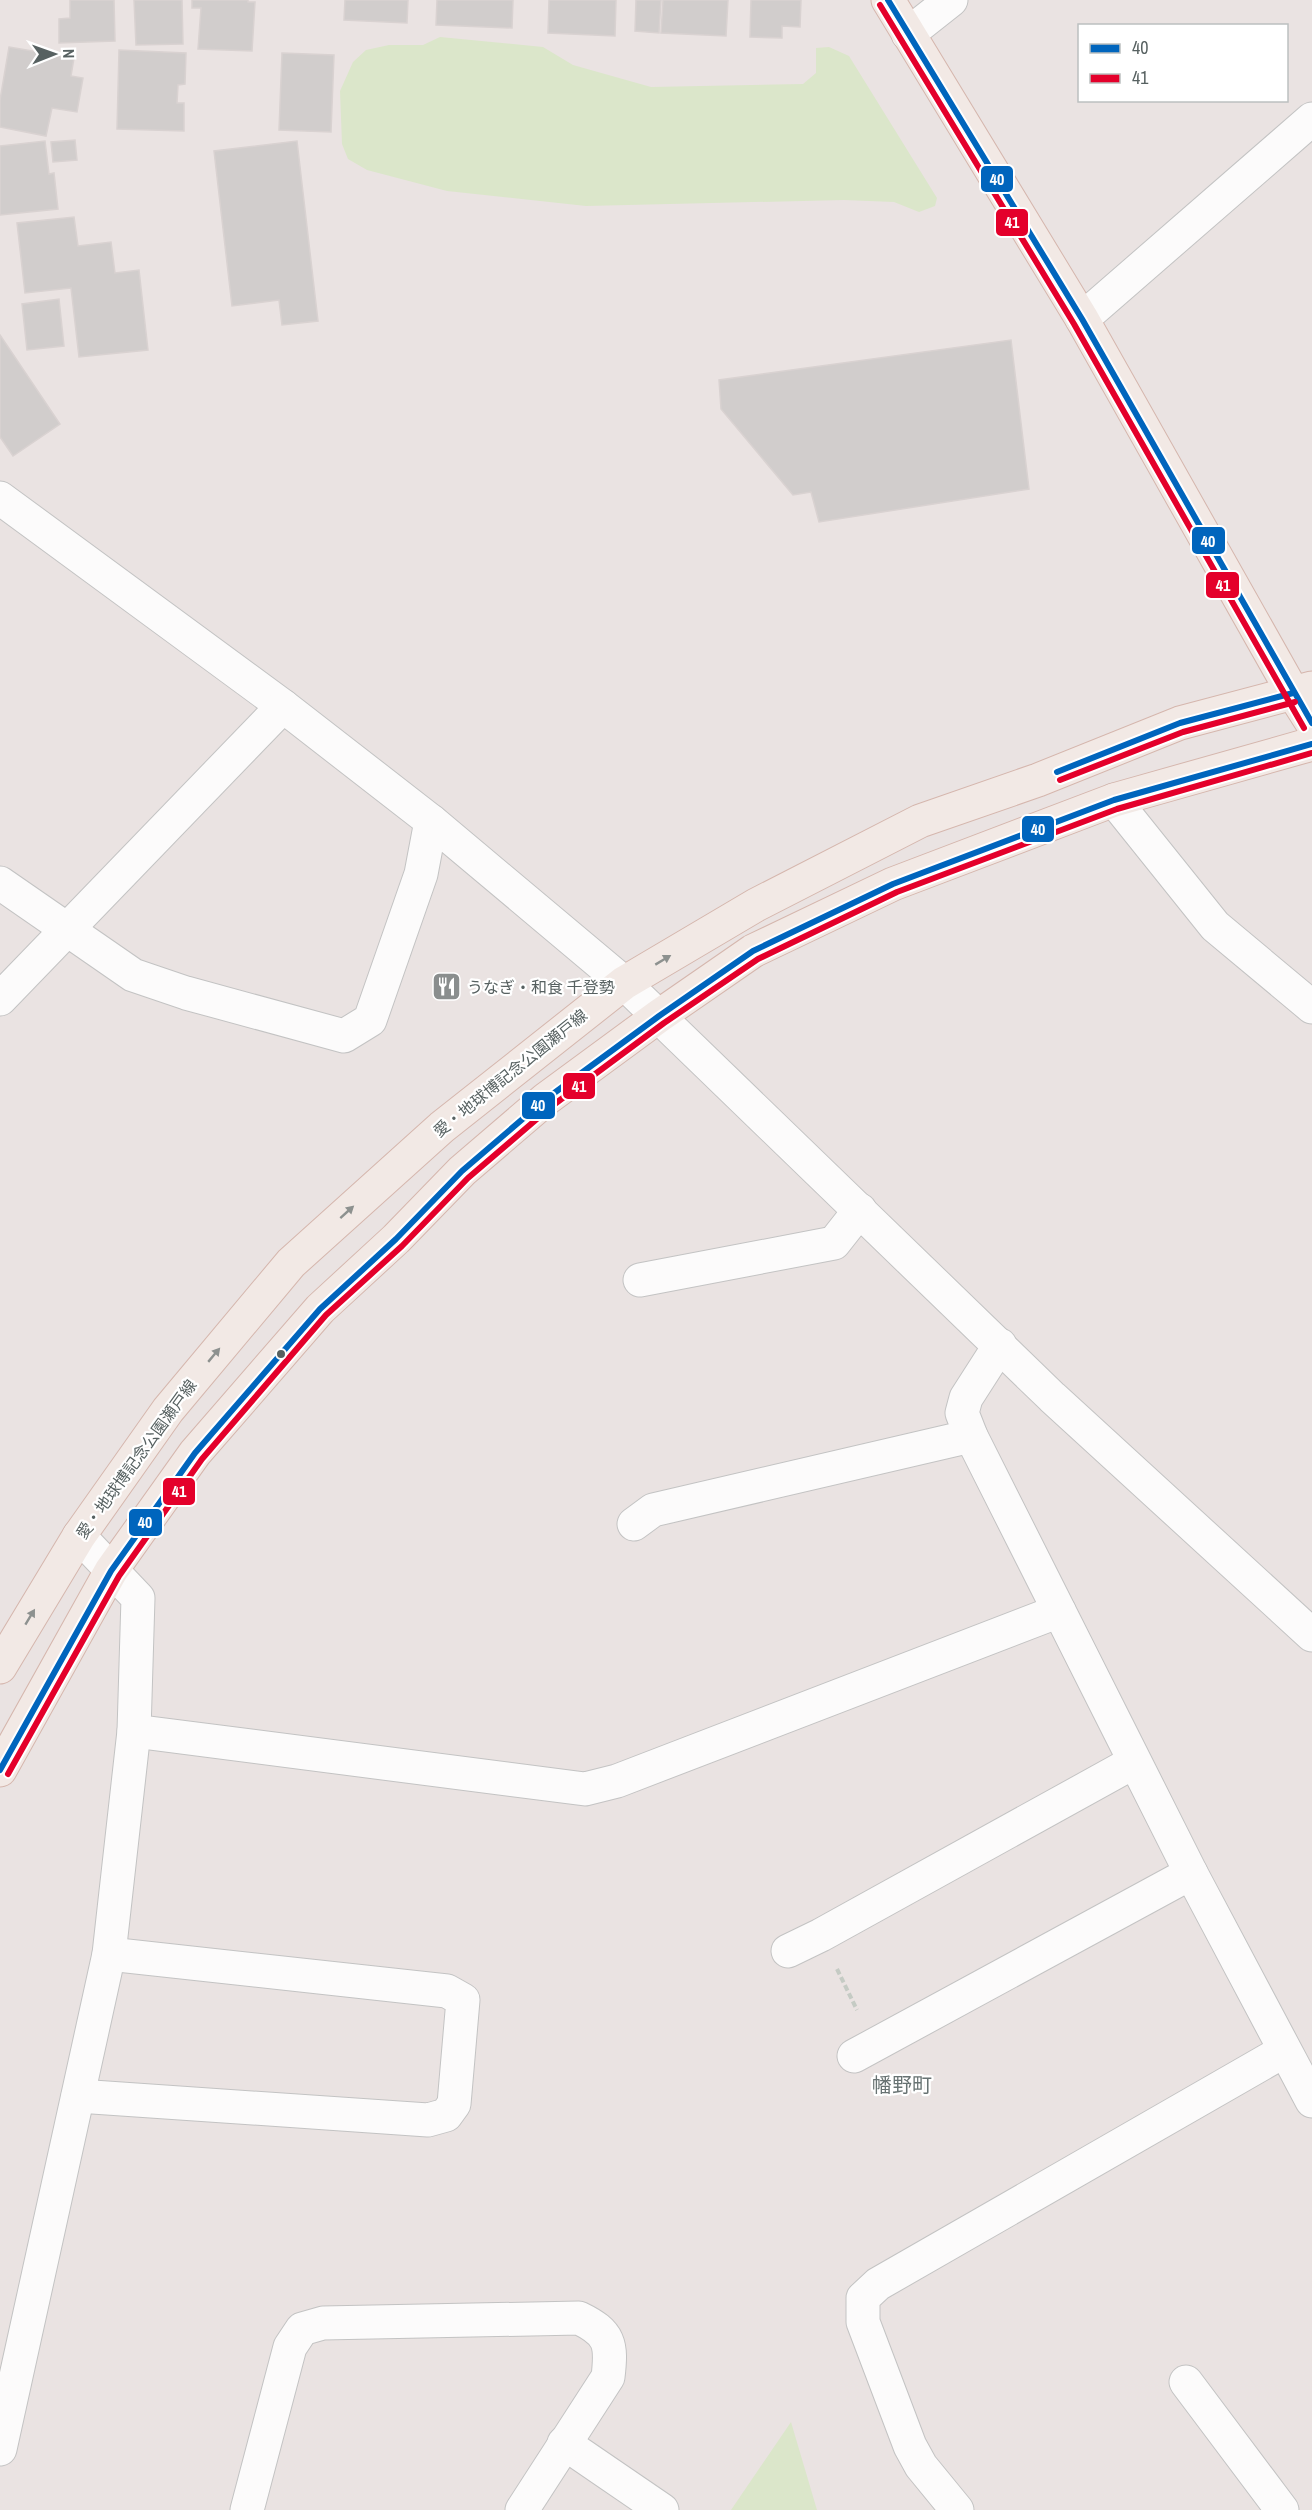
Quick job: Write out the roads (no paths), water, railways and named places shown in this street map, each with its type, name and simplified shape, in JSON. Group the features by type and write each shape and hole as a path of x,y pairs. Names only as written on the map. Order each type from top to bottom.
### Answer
{"main road":[{"path":"888,0 1082,319 1302,690 1312,723"},
{"name":"愛・地球博記念公園瀬戸線","path":"0,1667 79,1536 168,1410 291,1263 442,1127 624,983 756,905 920,821 1038,780 1180,723 1302,690"},
{"path":"0,1770 111,1571 195,1453 320,1309 396,1239 462,1171 546,1099 753,951 882,889 1114,801 1312,744"}],"street":[{"path":"908,34 951,0"},
{"path":"1082,319 1312,119"},
{"path":"0,498 283,706 431,821 624,983 1052,1397 1312,1635"},
{"path":"0,999 283,706"},
{"path":"1114,801 1215,926 1312,1006"},
{"path":"0,883 133,975 186,993 344,1036 370,1020 421,874 431,821"},
{"path":"640,1280 834,1243 860,1210"},
{"path":"1000,1345 966,1398 962,1413 971,1436 1134,1762 1312,2101"},
{"path":"634,1524 653,1510 971,1436"},
{"path":"0,2449 109,1954 134,1731 138,1598 79,1536"},
{"path":"134,1731 585,1789 617,1781 1059,1611"},
{"path":"788,1951 1134,1762"},
{"path":"864,2051 1191,1873"},
{"path":"78,2096 428,2120 446,2115 454,2104 463,2000 447,1991 109,1954"},
{"path":"957,2510 921,2466 910,2446 862,2322 863,2298 878,2284 1284,2051"},
{"path":"247,2510 290,2347 302,2329 323,2323 579,2318 600,2328 611,2353 608,2377 522,2510"},
{"path":"1186,2382 1281,2510"},
{"path":"564,2443 662,2510"}],"place":[{"name":"うなぎ・和食 千登勢","path":"446,987"}],"district":[{"name":"幡野町","path":"902,2085"}]}
